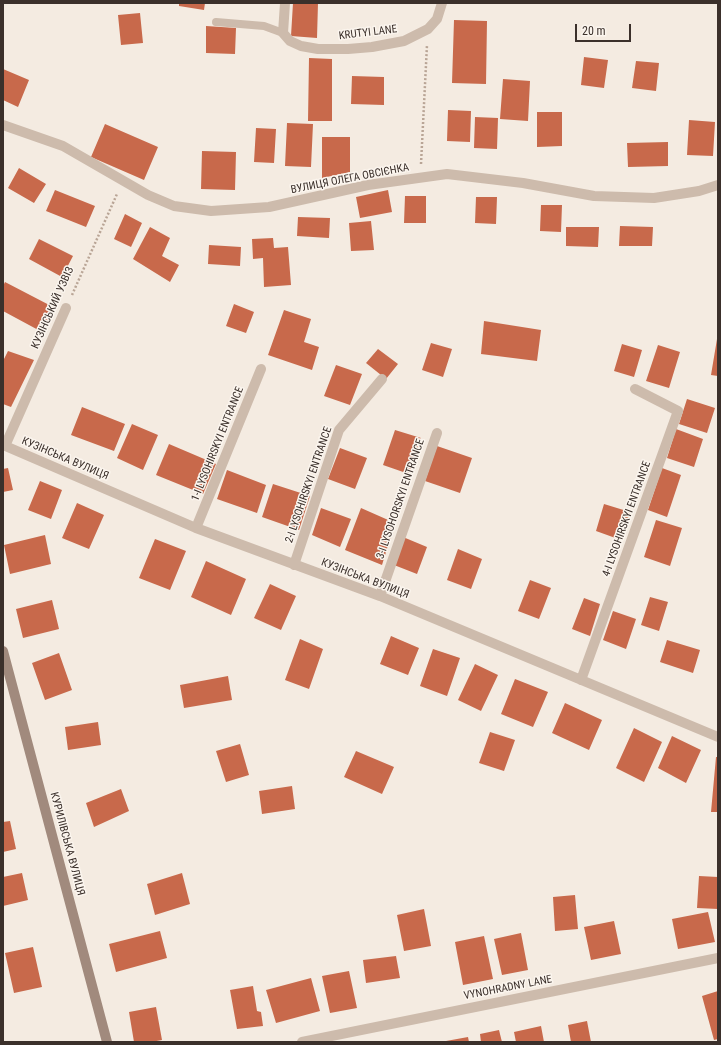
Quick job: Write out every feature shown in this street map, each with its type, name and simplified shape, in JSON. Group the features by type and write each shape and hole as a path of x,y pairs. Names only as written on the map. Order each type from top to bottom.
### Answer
{"main road":[{"name":"КУРИЛІВСЬКА ВУЛИЦЯ","path":"3,651 107,1042"}],"street":[{"path":"283,33 285,3"},
{"name":"KRUTYI LANE","path":"283,33 290,41 300,46 318,49 348,50 404,41 428,29 437,19 442,3"},
{"name":"ВУЛИЦЯ ОЛЕГА ОВСІЄНКА","path":"3,125 63,146 148,195 174,206 211,211 269,207 368,185 447,174 523,183 594,196 654,198 699,191 718,185"},
{"name":"КУЗІНСЬКИЙ УЗВІЗ","path":"4,445 66,308"},
{"name":"1-I LYSOHIRSKYI ENTRANCE","path":"196,528 261,369"},
{"name":"2-I LYSOHIRSKYI ENTRANCE","path":"294,565 339,430 382,379"},
{"name":"4-I LYSOHIRSKYI ENTRANCE","path":"581,680 678,411 635,389"},
{"name":"3-I LYSOHORSKYI ENTRANCE","path":"380,596 437,433"},
{"name":"КУЗІНСЬКА ВУЛИЦЯ","path":"4,445 196,528 380,596 718,737"},
{"name":"VYNOHRADNY LANE","path":"302,1042 718,958"}],"lane":[{"name":"KRUTYI LANE","path":"216,22 264,26 283,33"}],"path":[{"path":"420,178 428,29"},
{"name":"КУЗІНСЬКИЙ УЗВІЗ","path":"66,308 96,244 122,180"}],"building":[{"path":"179,3 205,3 204,10 179,6"},
{"path":"293,3 318,3 317,38 291,36"},
{"path":"140,13 143,43 121,45 118,15"},
{"path":"454,20 487,21 486,84 452,83"},
{"path":"206,26 236,28 235,54 206,53"},
{"path":"584,57 608,60 604,88 581,85"},
{"path":"309,58 332,59 332,121 308,121"},
{"path":"636,61 659,63 656,91 632,88"},
{"path":"3,69 29,80 18,107 3,100"},
{"path":"352,76 384,77 384,105 351,104"},
{"path":"503,79 530,81 528,121 500,119"},
{"path":"448,110 471,111 470,142 447,141"},
{"path":"537,112 562,112 562,146 537,147"},
{"path":"475,117 498,118 497,149 474,148"},
{"path":"689,120 715,122 713,156 687,155"},
{"path":"287,123 313,124 311,167 285,166"},
{"path":"105,124 158,147 144,180 91,157"},
{"path":"256,128 276,129 274,163 254,162"},
{"path":"322,137 350,137 350,172 322,178"},
{"path":"668,142 668,166 628,167 627,143"},
{"path":"202,151 236,152 235,190 201,189"},
{"path":"19,168 46,184 34,203 8,188"},
{"path":"55,190 95,206 86,227 46,211"},
{"path":"388,190 392,212 360,218 356,197"},
{"path":"405,196 426,196 426,223 404,223"},
{"path":"476,197 497,197 496,224 475,223"},
{"path":"541,205 562,205 561,232 540,231"},
{"path":"125,214 142,223 131,247 114,239"},
{"path":"298,217 330,218 329,238 297,236"},
{"path":"371,221 374,250 351,251 349,223"},
{"path":"620,226 653,227 652,246 619,246"},
{"path":"150,227 170,238 162,256 179,265 170,282 133,259"},
{"path":"566,227 599,227 598,247 566,246"},
{"path":"273,238 274,248 288,247 291,285 264,287 263,258 253,259 252,239"},
{"path":"39,239 73,256 62,277 29,259"},
{"path":"209,245 241,247 240,266 208,264"},
{"path":"5,282 55,308 42,332 3,311 3,286"},
{"path":"234,304 254,312 246,333 226,326"},
{"path":"284,310 311,319 304,342 319,347 312,370 268,355"},
{"path":"484,321 541,330 537,361 481,354"},
{"path":"718,339 718,376 711,375"},
{"path":"431,343 452,349 443,377 422,370"},
{"path":"622,344 642,350 634,377 614,371"},
{"path":"658,345 680,352 669,388 646,381"},
{"path":"378,349 398,364 386,379 366,363"},
{"path":"8,351 34,360 11,407 3,404 3,361"},
{"path":"336,365 362,374 350,405 324,396"},
{"path":"687,399 715,408 707,433 679,424"},
{"path":"82,407 125,424 114,451 71,435"},
{"path":"132,424 158,435 143,470 117,458"},
{"path":"676,429 703,439 694,467 667,458"},
{"path":"395,430 421,438 409,474 383,465"},
{"path":"169,444 216,464 203,494 156,475"},
{"path":"437,446 472,458 460,493 425,481"},
{"path":"340,448 367,458 355,489 328,479"},
{"path":"8,468 13,490 3,492 3,469"},
{"path":"662,468 681,475 667,517 648,510"},
{"path":"227,470 266,485 257,513 217,499"},
{"path":"40,481 62,490 51,519 28,510"},
{"path":"273,484 310,496 299,530 262,517"},
{"path":"77,503 104,515 89,549 62,538"},
{"path":"604,504 630,512 621,540 596,531"},
{"path":"321,508 351,519 340,547 312,535"},
{"path":"361,508 395,523 382,565 345,550"},
{"path":"656,520 682,528 670,566 644,557"},
{"path":"45,535 51,564 10,574 4,545"},
{"path":"403,537 427,547 417,574 394,565"},
{"path":"155,539 186,551 170,590 139,578"},
{"path":"458,549 482,559 471,589 447,580"},
{"path":"206,561 246,579 231,615 191,597"},
{"path":"530,580 551,588 539,619 518,611"},
{"path":"270,584 296,596 281,630 254,618"},
{"path":"650,597 668,602 659,631 641,625"},
{"path":"584,598 600,604 590,636 572,629"},
{"path":"52,600 59,629 23,638 16,609"},
{"path":"613,611 636,619 626,649 603,640"},
{"path":"391,636 419,648 408,675 380,664"},
{"path":"300,639 323,649 309,689 285,680"},
{"path":"667,640 700,650 693,673 660,662"},
{"path":"433,649 460,658 447,696 420,686"},
{"path":"59,653 72,690 45,700 32,663"},
{"path":"475,664 498,675 481,711 458,700"},
{"path":"228,676 232,700 184,708 180,685"},
{"path":"515,679 548,692 533,727 501,714"},
{"path":"565,703 602,720 589,750 552,733"},
{"path":"98,722 101,745 68,750 65,727"},
{"path":"634,728 662,742 644,782 616,768"},
{"path":"490,732 515,740 504,771 479,763"},
{"path":"672,736 701,750 686,783 658,768"},
{"path":"240,744 249,775 226,782 216,751"},
{"path":"356,751 394,767 382,794 344,777"},
{"path":"716,757 718,757 718,812 711,812"},
{"path":"292,786 295,809 262,814 259,791"},
{"path":"121,789 129,811 94,827 86,803"},
{"path":"10,821 16,849 3,852 3,822"},
{"path":"22,873 28,900 3,906 3,877"},
{"path":"182,873 190,904 155,915 147,884"},
{"path":"699,876 718,877 718,909 697,908"},
{"path":"575,895 578,929 555,931 553,897"},
{"path":"424,909 431,946 404,951 397,915"},
{"path":"708,912 715,942 678,949 672,919"},
{"path":"614,921 621,954 591,960 584,927"},
{"path":"160,931 167,958 116,972 109,944"},
{"path":"521,933 528,970 502,975 494,939"},
{"path":"484,936 493,979 463,985 455,942"},
{"path":"33,947 42,987 14,993 5,953"},
{"path":"396,956 400,978 366,983 363,960"},
{"path":"349,971 357,1008 330,1013 322,976"},
{"path":"311,978 320,1011 276,1023 266,990"},
{"path":"253,986 257,1011 261,1012 263,1026 237,1029 230,990"},
{"path":"718,991 718,1039 714,1040 702,996"},
{"path":"156,1007 162,1040 151,1042 134,1042 129,1012"},
{"path":"587,1021 591,1042 571,1042 568,1025"},
{"path":"541,1026 544,1042 516,1042 514,1032"},
{"path":"499,1030 502,1042 481,1042 480,1034"},
{"path":"468,1037 469,1042 446,1042 446,1041"}]}
